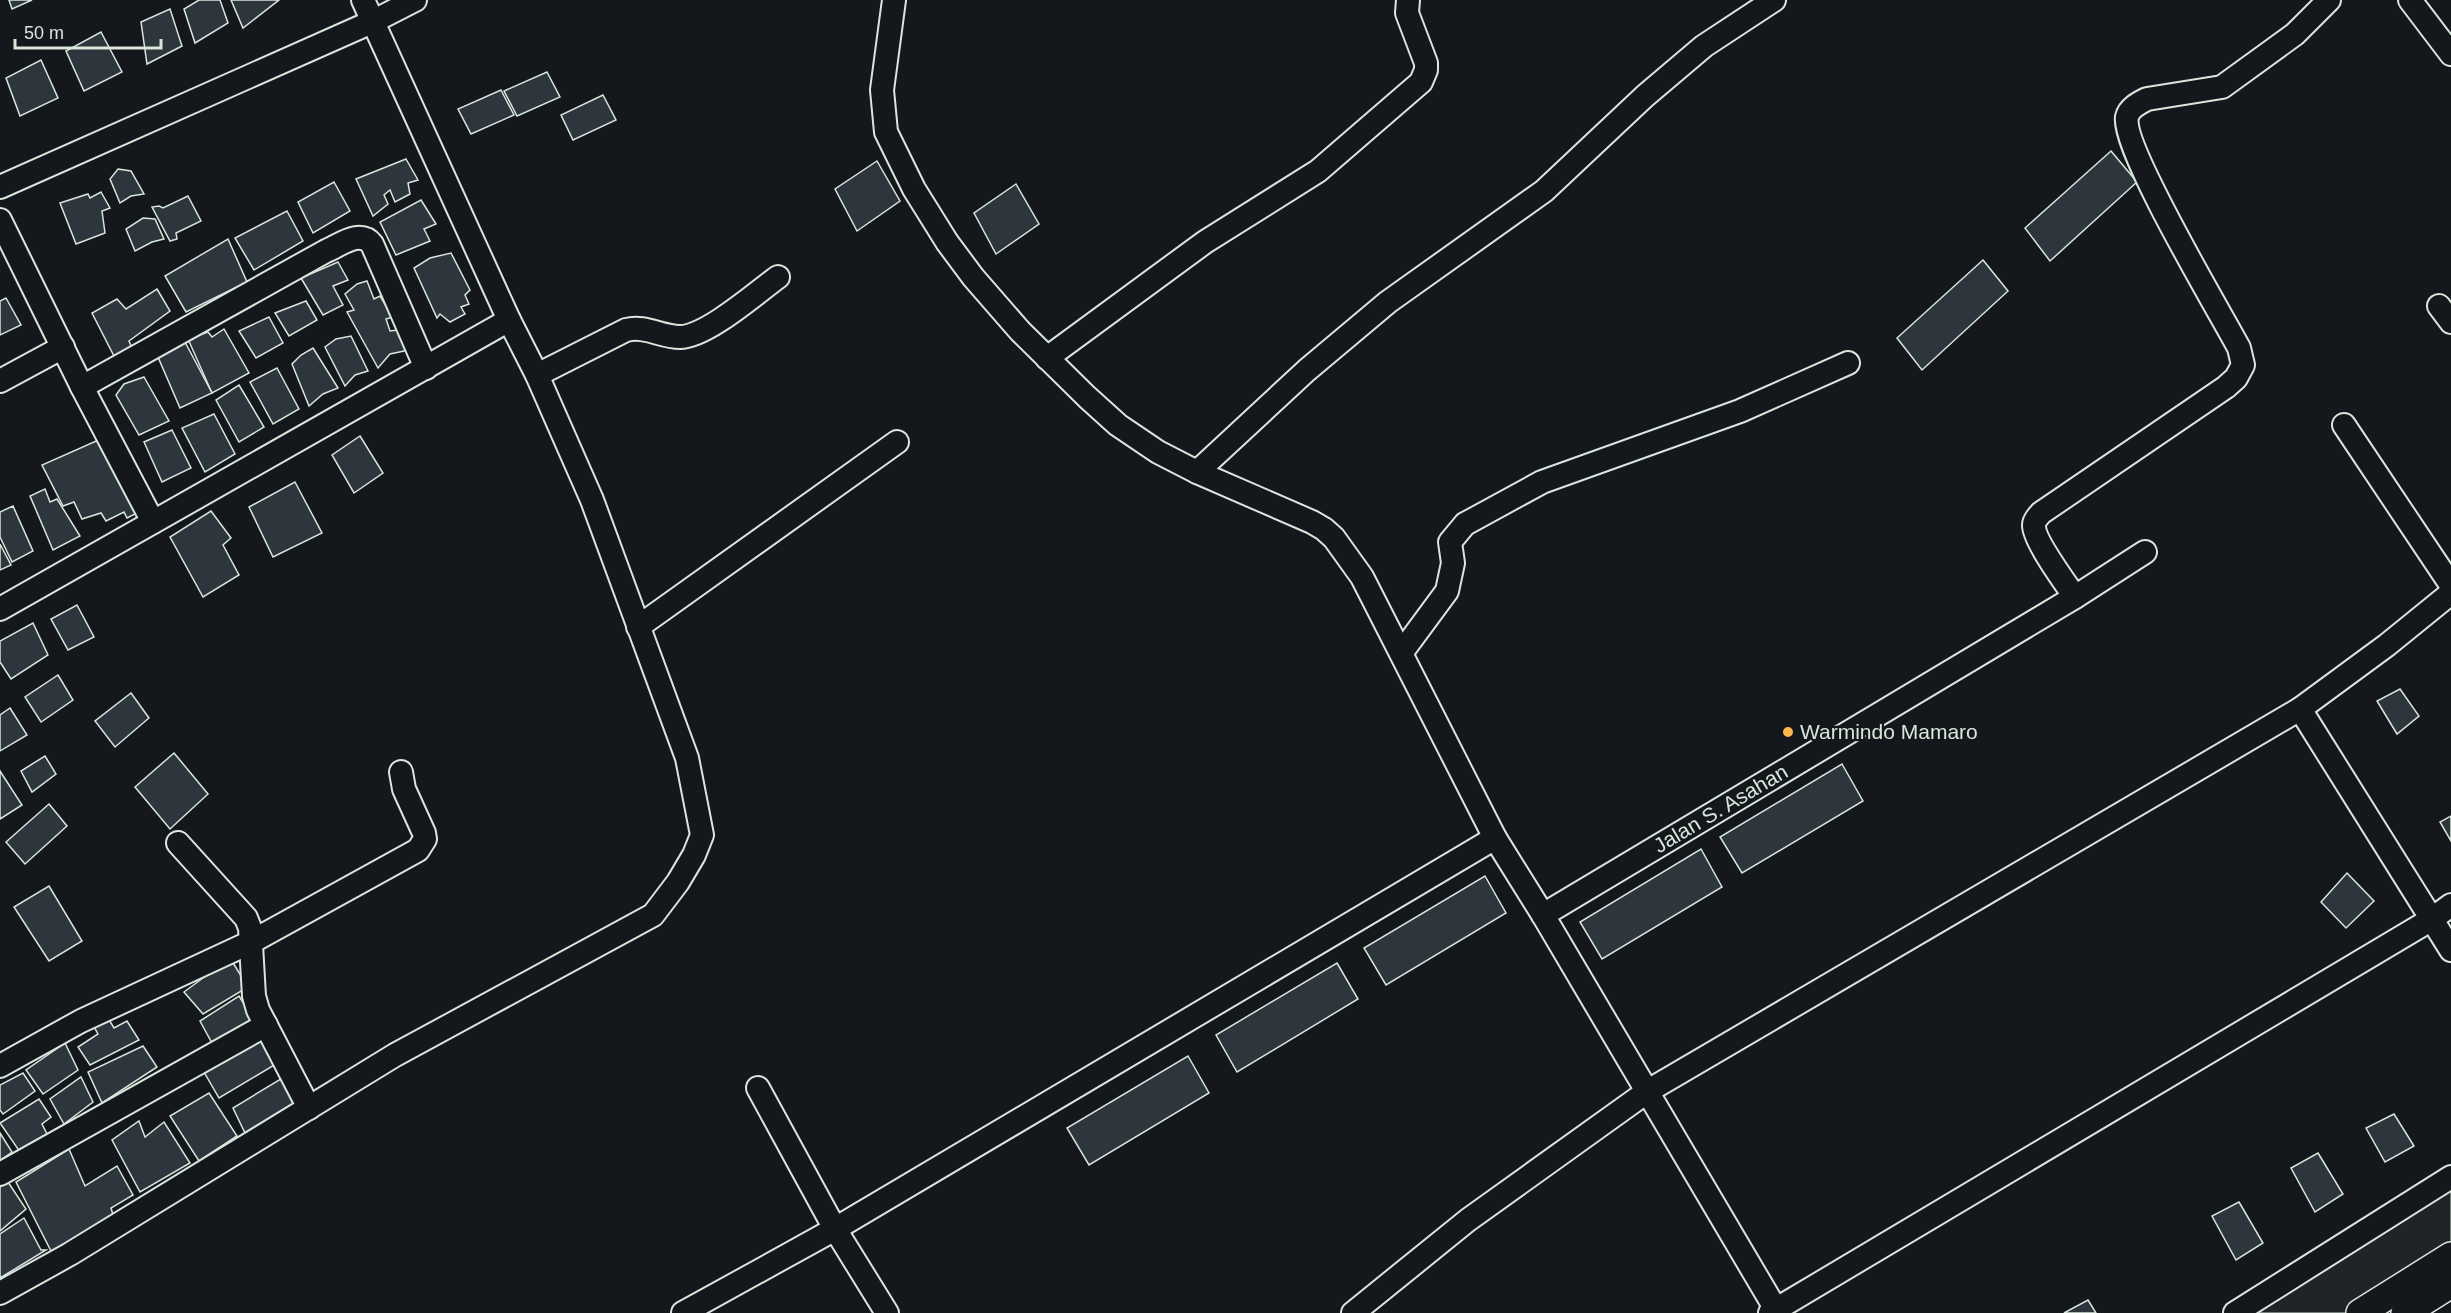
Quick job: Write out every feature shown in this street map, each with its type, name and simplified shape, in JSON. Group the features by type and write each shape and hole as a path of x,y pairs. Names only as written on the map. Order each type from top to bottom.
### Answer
{"main road":[{"path":"2360,1313 2451,1256"},
{"path":"2405,1313 2451,1284"}],"street":[{"path":"0,1293 70,1254 395,1055 653,915 669,895 694,855 702,835 687,758 592,500 537,375 509,320 363,0"},
{"path":"0,187 374,21 415,0"},
{"path":"894,0 882,90 886,132 914,189 947,242 973,278 1047,358 1118,425 1158,452 1197,472 1312,522 1334,538 1362,577 1495,838 1647,1091 1774,1312 2432,919 2451,905"},
{"path":"1047,358 1205,242 1318,171 1421,82 1426,63 1407,13 1408,0"},
{"path":"1197,472 1307,370 1388,302 1544,191 1645,96 1696,53 1774,0"},
{"path":"2075,597 2039,540 2034,526 2036,520 2060,500 2226,387 2236,378 2243,365 2239,348 2150,187 2128,131 2127,118 2137,104 2147,99 2222,87 2295,34 2329,0"},
{"path":"2410,0 2451,54"},
{"path":"0,220 82,387 153,522"},
{"path":"82,387 316,257 357,237 368,239 372,244 426,368"},
{"path":"537,375 626,330 634,328 680,337 705,330 778,277"},
{"path":"0,609 509,320"},
{"path":"0,381 63,347"},
{"path":"1402,652 1447,591 1453,563 1450,542 1465,524 1542,482 1740,411 1848,363"},
{"path":"2344,425 2451,585"},
{"path":"638,627 897,442"},
{"name":"Jalan S. Asahan","path":"1543,915 2075,597 2145,552"},
{"path":"1353,1313 1468,1220 1647,1091 2300,709 2387,645 2451,593"},
{"path":"2300,709 2451,950"},
{"path":"0,1066 81,1021 251,942 418,850 425,839 424,833 404,789 401,772"},
{"path":"683,1313 711,1306 835,1229 1495,838"},
{"path":"178,843 246,918 250,928 254,996 266,1025 309,1108"},
{"path":"0,1174 266,1025"},
{"path":"758,1088 835,1229 887,1313"},
{"path":"2235,1313 2451,1177"}],"shaded area":[{"path":"2451,1180 2451,1254 2357,1313 2239,1313"}],"building":[{"path":"9,0 32,0 12,9"},
{"path":"199,0 220,0 228,23 195,43 184,9"},
{"path":"231,0 279,0 243,28"},
{"path":"170,9 182,46 147,64 141,22"},
{"path":"101,32 122,72 84,91 66,51"},
{"path":"41,60 58,98 20,116 6,78"},
{"path":"547,72 560,97 517,116 504,91"},
{"path":"501,90 514,115 471,134 458,109"},
{"path":"603,95 616,120 573,140 561,115"},
{"path":"2111,151 2137,182 2050,261 2025,228"},
{"path":"406,159 418,180 408,183 410,194 395,202 390,190 384,195 388,204 373,216 356,179"},
{"path":"877,161 900,201 857,231 835,189"},
{"path":"118,169 131,171 144,194 131,196 120,203 110,179"},
{"path":"334,182 350,211 313,233 298,202"},
{"path":"1016,184 1039,224 996,254 974,213"},
{"path":"101,192 110,208 102,211 105,233 76,244 60,203 88,194 90,198"},
{"path":"188,196 201,221 176,233 177,239 170,241 152,207 163,208"},
{"path":"421,200 436,224 424,229 430,241 396,255 380,222"},
{"path":"287,211 303,241 254,270 235,238"},
{"path":"143,218 155,219 164,239 152,242 135,251 126,229"},
{"path":"228,239 247,282 186,312 165,276"},
{"path":"451,253 470,290 465,295 469,304 461,307 465,314 450,322 440,314 437,318 414,268 430,258"},
{"path":"1983,260 2008,291 1922,370 1897,338"},
{"path":"338,262 348,280 333,286 343,305 323,315 301,278"},
{"path":"367,281 374,299 380,296 393,317 386,319 390,331 398,330 409,350 390,354 378,368 347,312 354,310 345,294 357,284"},
{"path":"157,289 170,311 129,341 133,351 117,362 92,313 117,299 126,309"},
{"path":"6,298 21,325 0,335 0,301"},
{"path":"306,301 317,320 289,336 275,313"},
{"path":"269,317 283,343 256,358 239,331"},
{"path":"224,329 249,373 212,393 188,339 208,332 212,337"},
{"path":"351,336 368,371 355,375 345,386 325,347 336,339"},
{"path":"185,342 212,393 180,408 158,357"},
{"path":"313,348 338,388 323,394 309,406 292,364"},
{"path":"277,368 299,409 273,424 250,382"},
{"path":"144,377 169,421 139,435 116,395 124,384"},
{"path":"239,385 264,427 239,442 216,400"},
{"path":"214,414 235,454 205,472 182,428"},
{"path":"172,430 191,468 162,482 144,442"},
{"path":"360,436 383,473 354,493 332,455"},
{"path":"103,438 139,512 127,518 124,512 106,521 101,513 82,519 74,502 63,506 42,465"},
{"path":"295,482 322,533 273,557 249,507"},
{"path":"45,489 50,502 57,499 80,536 53,550 30,496"},
{"path":"13,506 33,551 12,562 0,537 0,512"},
{"path":"211,511 231,538 223,545 239,575 203,597 170,537"},
{"path":"0,544 11,565 0,570"},
{"path":"77,605 94,637 68,650 51,619"},
{"path":"33,623 48,655 11,679 0,662 0,641"},
{"path":"58,675 73,700 41,722 25,697"},
{"path":"2400,689 2419,716 2397,734 2377,701"},
{"path":"131,693 149,718 115,747 95,721"},
{"path":"10,708 27,735 0,751 0,715"},
{"path":"174,753 208,794 170,829 135,787"},
{"path":"45,756 56,774 32,792 21,771"},
{"path":"1842,764 1863,801 1742,873 1720,837"},
{"path":"0,771 22,805 0,819"},
{"path":"49,804 67,826 25,864 6,842"},
{"path":"2451,816 2451,841 2440,822"},
{"path":"1701,849 1722,887 1602,959 1580,922"},
{"path":"2347,873 2374,901 2346,928 2321,902"},
{"path":"1485,876 1506,913 1386,985 1364,948"},
{"path":"49,886 82,941 49,961 14,907"},
{"path":"230,958 248,987 203,1014 184,992"},
{"path":"1337,963 1358,999 1237,1072 1216,1035"},
{"path":"239,996 254,1020 212,1043 200,1021"},
{"path":"108,1018 114,1028 127,1021 139,1040 90,1065 78,1047 98,1034 93,1025"},
{"path":"259,1038 276,1064 219,1098 204,1072"},
{"path":"65,1043 78,1070 43,1094 26,1070"},
{"path":"143,1046 157,1067 102,1103 88,1072"},
{"path":"1188,1056 1209,1093 1089,1165 1067,1128"},
{"path":"23,1073 35,1091 3,1114 0,1110 0,1085"},
{"path":"81,1077 93,1102 64,1124 50,1099"},
{"path":"284,1077 299,1105 245,1133 233,1108"},
{"path":"209,1093 237,1136 199,1161 170,1116"},
{"path":"39,1099 51,1117 42,1124 50,1140 36,1148 33,1142 20,1152 0,1123"},
{"path":"2394,1114 2414,1146 2385,1162 2366,1128"},
{"path":"139,1121 145,1137 164,1122 190,1163 140,1192 112,1140"},
{"path":"0,1133 12,1152 0,1161"},
{"path":"69,1149 85,1186 117,1166 133,1195 111,1208 114,1218 53,1255 16,1182"},
{"path":"2318,1153 2343,1194 2315,1212 2291,1168"},
{"path":"8,1182 26,1209 0,1231 0,1187"},
{"path":"2239,1202 2263,1243 2236,1260 2212,1216"},
{"path":"24,1218 41,1250 46,1250 0,1278 0,1234"},
{"path":"2088,1300 2096,1313 2064,1313"}],"place":[{"name":"Warmindo Mamaro","path":"1788,732"}]}
